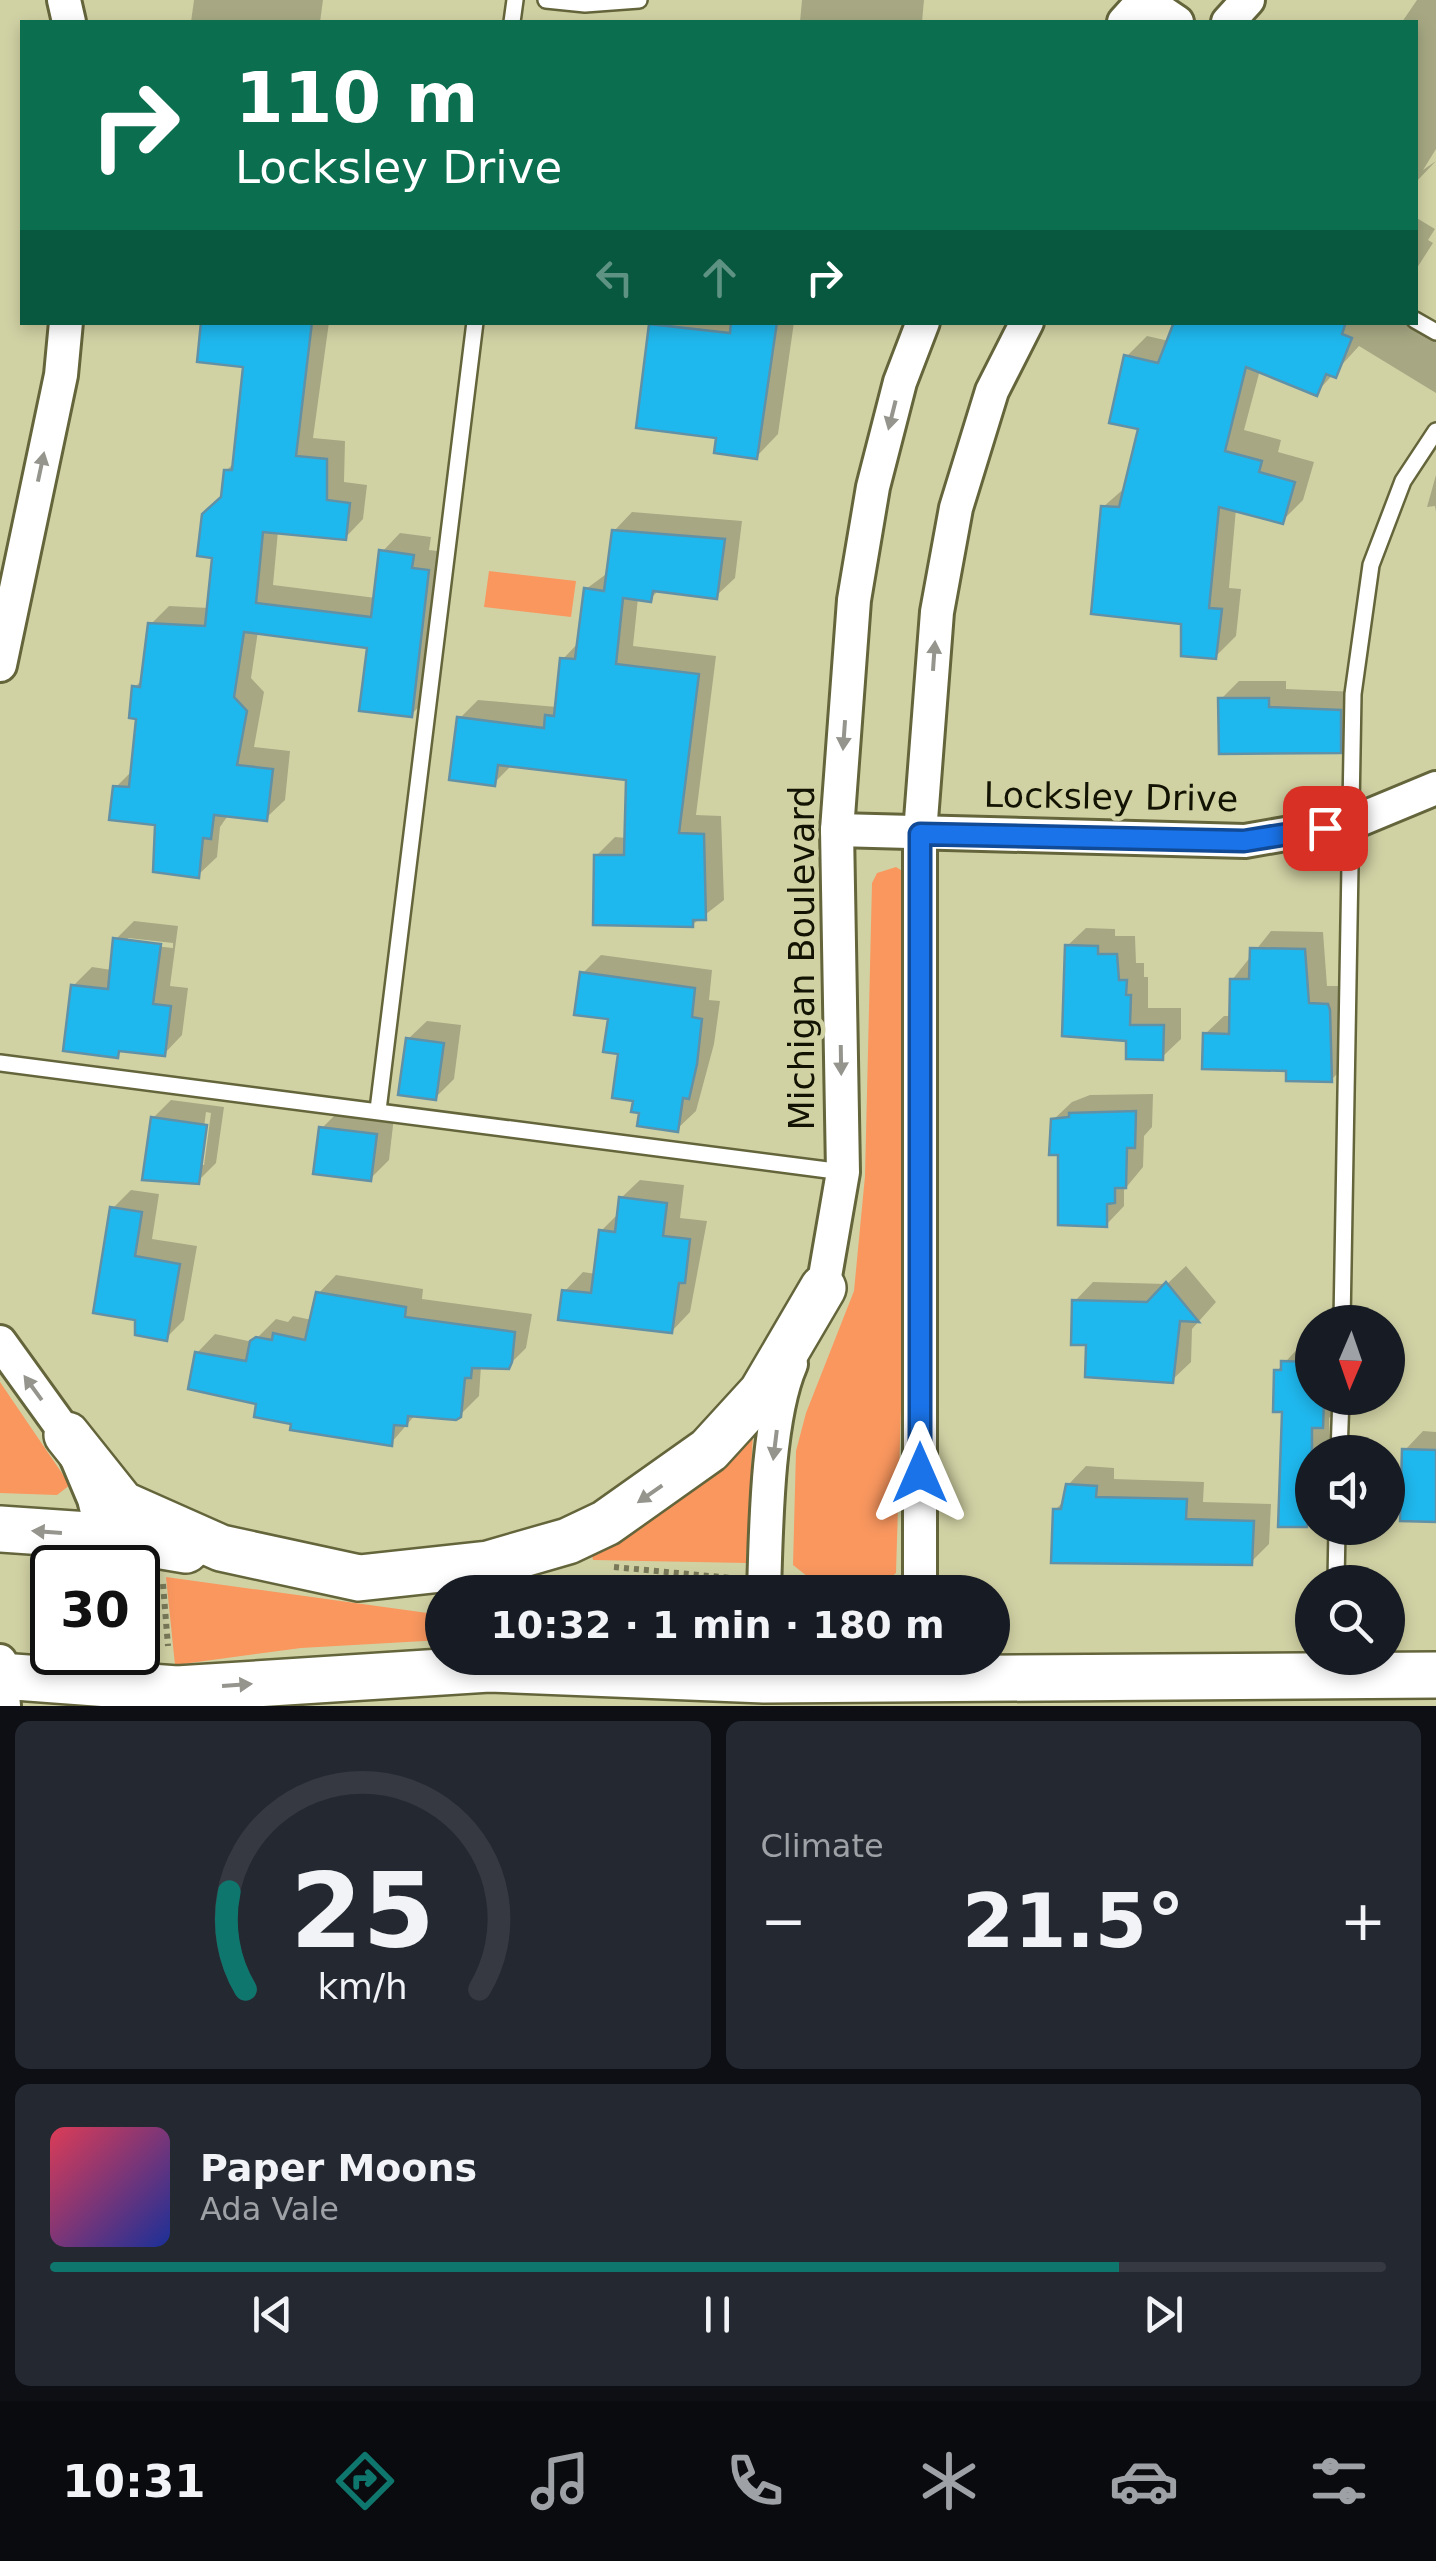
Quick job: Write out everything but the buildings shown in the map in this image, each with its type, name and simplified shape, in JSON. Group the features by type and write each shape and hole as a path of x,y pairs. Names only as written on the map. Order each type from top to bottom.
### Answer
{"main road":[{"path":"67,1435 122,1504 221,1548 359,1578 488,1564 568,1541 647,1497 709,1450 762,1392 823,1288"},
{"path":"0,1529 78,1545"},
{"path":"160,1557 425,1585"},
{"path":"1010,1647 1295,1670"},
{"path":"2,1680 127,1682 177,1689 425,1672"},
{"path":"275,1706 356,1678 425,1673"},
{"path":"637,1675 763,1681 916,1681 1295,1674"},
{"path":"1405,1674 1436,1675"},
{"path":"520,1675 656,1706"}],"street":[{"path":"1126,20 1144,0 1174,20"},
{"path":"1230,20 1248,0"},
{"path":"0,665 14,527 61,375 66,325"},
{"name":"Michigan Boulevard","path":"767,1575 773,1456 784,1379 823,1288 843,1172 836,830 854,600 870,506 900,382 922,325"},
{"path":"920,1575 920,834 938,612 956,508 992,391 1025,325"},
{"name":"Locksley Drive","path":"836,830 1244,841 1354,822 1436,788"},
{"path":"0,1342 67,1435 110,1545"}],"lane":[{"path":"546,0 639,0"},
{"path":"378,1110 475,325"},
{"path":"1342,1305 1354,822 1353,694 1371,565 1403,480 1436,431"},
{"path":"0,1063 843,1172"}],"path":[{"path":"607,1566 683,1575"},
{"path":"162,1576 170,1663"}],"shaded area":[{"path":"489,571 576,581 571,617 484,607"},
{"path":"896,867 904,872 908,1178 896,1573 806,1575 793,1565 796,1451 806,1413 854,1291 865,1176 872,883 877,873"},
{"path":"0,1382 70,1485 57,1495 0,1493"},
{"path":"753,1434 746,1563 593,1560 590,1546"},
{"path":"166,1577 425,1613 425,1641 301,1648 175,1665"}],"route":[{"path":"920,1473 920,834 1244,841 1325,828"}]}
